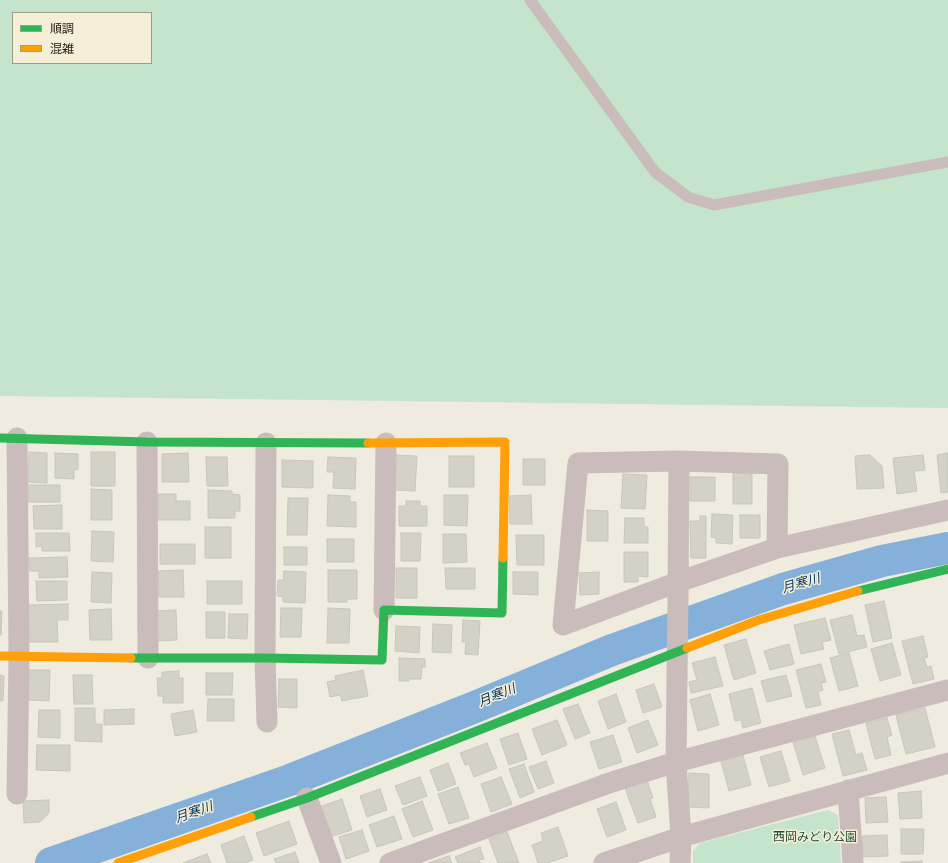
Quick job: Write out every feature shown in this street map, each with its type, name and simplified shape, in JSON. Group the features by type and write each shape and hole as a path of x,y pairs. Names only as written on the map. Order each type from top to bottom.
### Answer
{"street":[{"path":"17,794 9,656 8,438 147,442 266,443 505,442 502,613 384,610"},
{"path":"147,442 148,658"},
{"path":"266,443 267,722"},
{"path":"9,656 382,660 386,443"},
{"path":"678,461 678,644 676,762 681,837 680,863"},
{"path":"777,548 778,464 678,461 578,463 563,625 678,589 777,548 948,510"},
{"path":"118,863 307,798 678,644 861,590 948,569"},
{"path":"390,863 609,783 676,762 948,690"},
{"path":"604,863 681,837 948,763"},
{"path":"848,790 853,863"},
{"path":"307,798 331,863"}],"lane":[{"path":"530,0 655,172 688,197 714,205 948,162"}],"green space":[{"path":"0,0 948,0 948,408 0,396"},
{"name":"西岡みどり公園","path":"828,810 838,815 841,863 693,863 693,851 700,843"}],"building":[{"path":"29,452 47,453 47,483 28,482"},
{"path":"91,452 115,452 115,486 91,486"},
{"path":"55,453 78,454 78,470 74,469 74,479 55,478"},
{"path":"188,453 189,482 162,482 162,454"},
{"path":"948,453 948,492 941,493 937,455"},
{"path":"396,455 417,456 415,491 394,490"},
{"path":"870,455 882,466 884,488 857,489 855,456"},
{"path":"923,455 925,470 914,471 917,491 897,494 893,458"},
{"path":"449,456 474,456 474,487 449,487"},
{"path":"206,457 227,457 228,486 207,486"},
{"path":"328,457 356,458 355,489 333,488 334,472 327,472"},
{"path":"523,459 545,459 545,485 523,485"},
{"path":"282,460 313,461 313,488 282,487"},
{"path":"733,473 752,474 752,504 733,504"},
{"path":"623,474 647,475 645,509 621,508"},
{"path":"690,477 715,477 715,501 690,501"},
{"path":"28,485 60,485 60,502 28,502"},
{"path":"91,489 112,490 112,520 91,520"},
{"path":"208,490 232,491 232,494 240,495 240,511 235,511 235,518 208,518"},
{"path":"158,494 176,494 176,501 190,501 190,520 158,520"},
{"path":"328,495 350,496 350,502 356,502 356,527 327,526"},
{"path":"444,495 468,495 467,526 444,525"},
{"path":"531,495 532,524 510,524 509,496"},
{"path":"288,498 308,498 307,535 287,535"},
{"path":"406,501 420,501 420,506 427,506 427,526 399,526 399,506 406,506"},
{"path":"62,505 62,529 34,529 33,506"},
{"path":"587,510 608,511 608,541 587,541"},
{"path":"712,514 733,515 732,544 716,543 716,538 711,537"},
{"path":"740,515 760,515 760,538 740,538"},
{"path":"700,516 706,516 706,558 691,558 690,521 700,521"},
{"path":"625,518 644,518 644,527 648,527 648,543 624,543"},
{"path":"205,527 231,527 231,558 205,558"},
{"path":"92,531 114,532 113,562 91,561"},
{"path":"36,533 69,533 70,551 42,551 42,546 36,547"},
{"path":"401,533 421,533 420,561 401,561"},
{"path":"443,534 466,534 467,562 443,563"},
{"path":"516,535 544,535 544,565 517,565"},
{"path":"327,539 354,539 354,562 327,562"},
{"path":"160,544 195,544 195,564 160,564"},
{"path":"284,547 307,547 307,565 284,565"},
{"path":"624,552 648,552 648,577 638,576 638,582 624,582"},
{"path":"67,557 68,577 39,578 39,571 30,571 29,558"},
{"path":"396,568 417,568 417,598 396,598"},
{"path":"445,568 475,568 475,589 446,589"},
{"path":"183,570 184,597 159,597 158,571"},
{"path":"328,570 357,570 357,599 347,599 347,602 328,602"},
{"path":"284,571 306,572 305,603 283,602 283,597 277,596 278,580 283,580"},
{"path":"92,572 112,573 111,603 91,602"},
{"path":"513,572 538,572 538,595 513,594"},
{"path":"599,572 599,594 580,595 579,573"},
{"path":"36,581 67,581 67,600 37,601"},
{"path":"207,581 242,581 242,604 207,604"},
{"path":"884,601 892,638 873,642 865,605"},
{"path":"68,604 68,620 57,620 58,642 29,642 28,605"},
{"path":"281,608 302,608 301,637 280,637"},
{"path":"328,608 350,609 349,643 327,643"},
{"path":"111,609 112,640 90,640 89,610"},
{"path":"176,610 177,640 157,641 156,611"},
{"path":"0,611 2,611 1,635 0,635"},
{"path":"206,612 225,612 225,638 206,638"},
{"path":"229,614 248,614 247,639 228,638"},
{"path":"852,615 857,636 864,635 867,647 839,654 830,620"},
{"path":"825,618 831,640 822,642 824,649 801,654 794,625"},
{"path":"463,620 480,621 478,655 465,654 466,642 462,642"},
{"path":"433,624 452,625 451,653 432,652"},
{"path":"396,626 420,627 419,653 395,651"},
{"path":"923,636 928,657 924,658 927,667 931,666 934,679 913,684 902,641"},
{"path":"746,639 756,673 734,680 724,645"},
{"path":"892,643 901,675 880,681 871,649"},
{"path":"789,644 794,664 770,670 764,651"},
{"path":"849,653 858,686 839,691 830,658"},
{"path":"715,657 723,686 691,693 689,682 697,680 692,663"},
{"path":"399,658 425,659 425,667 422,667 421,679 399,681"},
{"path":"821,664 826,682 821,683 823,690 818,692 821,705 806,708 796,670"},
{"path":"29,670 50,670 49,701 28,700"},
{"path":"363,670 368,696 342,701 340,695 330,697 327,682 336,680 335,676"},
{"path":"179,671 179,678 183,678 183,703 163,703 163,696 158,696 157,678 162,678 162,672"},
{"path":"206,673 233,673 232,695 206,695"},
{"path":"0,675 4,676 3,701 0,701"},
{"path":"73,675 92,675 93,704 74,704"},
{"path":"786,675 792,696 767,702 761,681"},
{"path":"279,679 297,679 297,708 278,707"},
{"path":"654,684 662,707 643,713 636,690"},
{"path":"752,688 761,723 743,728 741,720 735,721 729,694"},
{"path":"616,694 626,722 608,729 598,701"},
{"path":"710,694 719,725 698,731 690,700"},
{"path":"208,699 234,699 234,721 207,721"},
{"path":"578,704 590,733 575,739 563,709"},
{"path":"75,708 95,708 95,724 102,724 102,742 75,741"},
{"path":"925,708 935,747 906,754 896,715"},
{"path":"134,709 134,724 104,725 104,710"},
{"path":"39,710 60,710 60,738 38,737"},
{"path":"193,710 197,732 175,736 171,714"},
{"path":"887,718 892,735 887,737 891,755 875,759 866,723"},
{"path":"557,720 567,745 542,755 532,729"},
{"path":"648,720 658,745 637,753 628,728"},
{"path":"849,730 856,755 862,753 867,770 843,776 832,734"},
{"path":"518,733 527,759 509,765 500,739"},
{"path":"613,735 622,762 599,769 590,742"},
{"path":"815,736 825,768 803,775 793,742"},
{"path":"487,743 497,768 474,777 469,764 465,765 460,753"},
{"path":"37,745 70,745 70,771 36,770"},
{"path":"781,751 790,781 769,787 760,757"},
{"path":"743,755 751,785 729,791 721,761"},
{"path":"546,761 554,783 538,789 529,767"},
{"path":"448,763 456,784 438,791 430,770"},
{"path":"524,764 534,792 520,798 509,769"},
{"path":"689,773 709,774 709,808 688,807"},
{"path":"420,777 427,796 403,805 395,786"},
{"path":"501,777 512,804 491,812 481,784"},
{"path":"647,780 653,798 650,799 656,817 638,823 625,788"},
{"path":"458,787 469,818 449,824 438,794"},
{"path":"380,789 387,810 367,817 360,796"},
{"path":"921,791 922,818 900,819 898,793"},
{"path":"886,797 888,822 866,823 865,798"},
{"path":"342,799 352,830 330,837 319,807"},
{"path":"49,800 49,813 40,822 24,823 23,801"},
{"path":"422,801 433,830 413,837 402,809"},
{"path":"616,802 626,830 607,837 597,809"},
{"path":"394,816 402,839 377,847 369,825"},
{"path":"289,821 297,844 264,856 256,833"},
{"path":"558,827 568,856 547,863 538,863 532,845 543,841 541,833"},
{"path":"901,829 924,829 923,854 901,854"},
{"path":"362,830 369,851 346,859 339,837"},
{"path":"507,832 519,863 498,863 489,839"},
{"path":"887,835 888,856 863,857 862,836"},
{"path":"244,836 253,860 245,863 227,863 221,845"},
{"path":"480,847 484,859 479,860 480,863 458,863 455,857"},
{"path":"295,852 299,863 276,863 274,859"},
{"path":"207,854 211,863 183,863"},
{"path":"449,856 452,863 428,863"},
{"path":"922,861 922,863 901,863 901,862"}],"waterway":[{"name":"月寒川","path":"51,863 290,780 475,707 612,650 783,589 882,561 948,548"}],"traffic: fast":[{"path":"0,438 147,442 368,443"},
{"path":"131,658 382,660 384,610 502,613 503,558"},
{"path":"858,591 948,569"},
{"path":"251,817 307,798 687,648"}],"traffic: slow":[{"path":"368,443 505,442 503,558"},
{"path":"687,648 759,620 858,591"},
{"path":"0,656 131,658"},
{"path":"118,863 251,817"}]}
